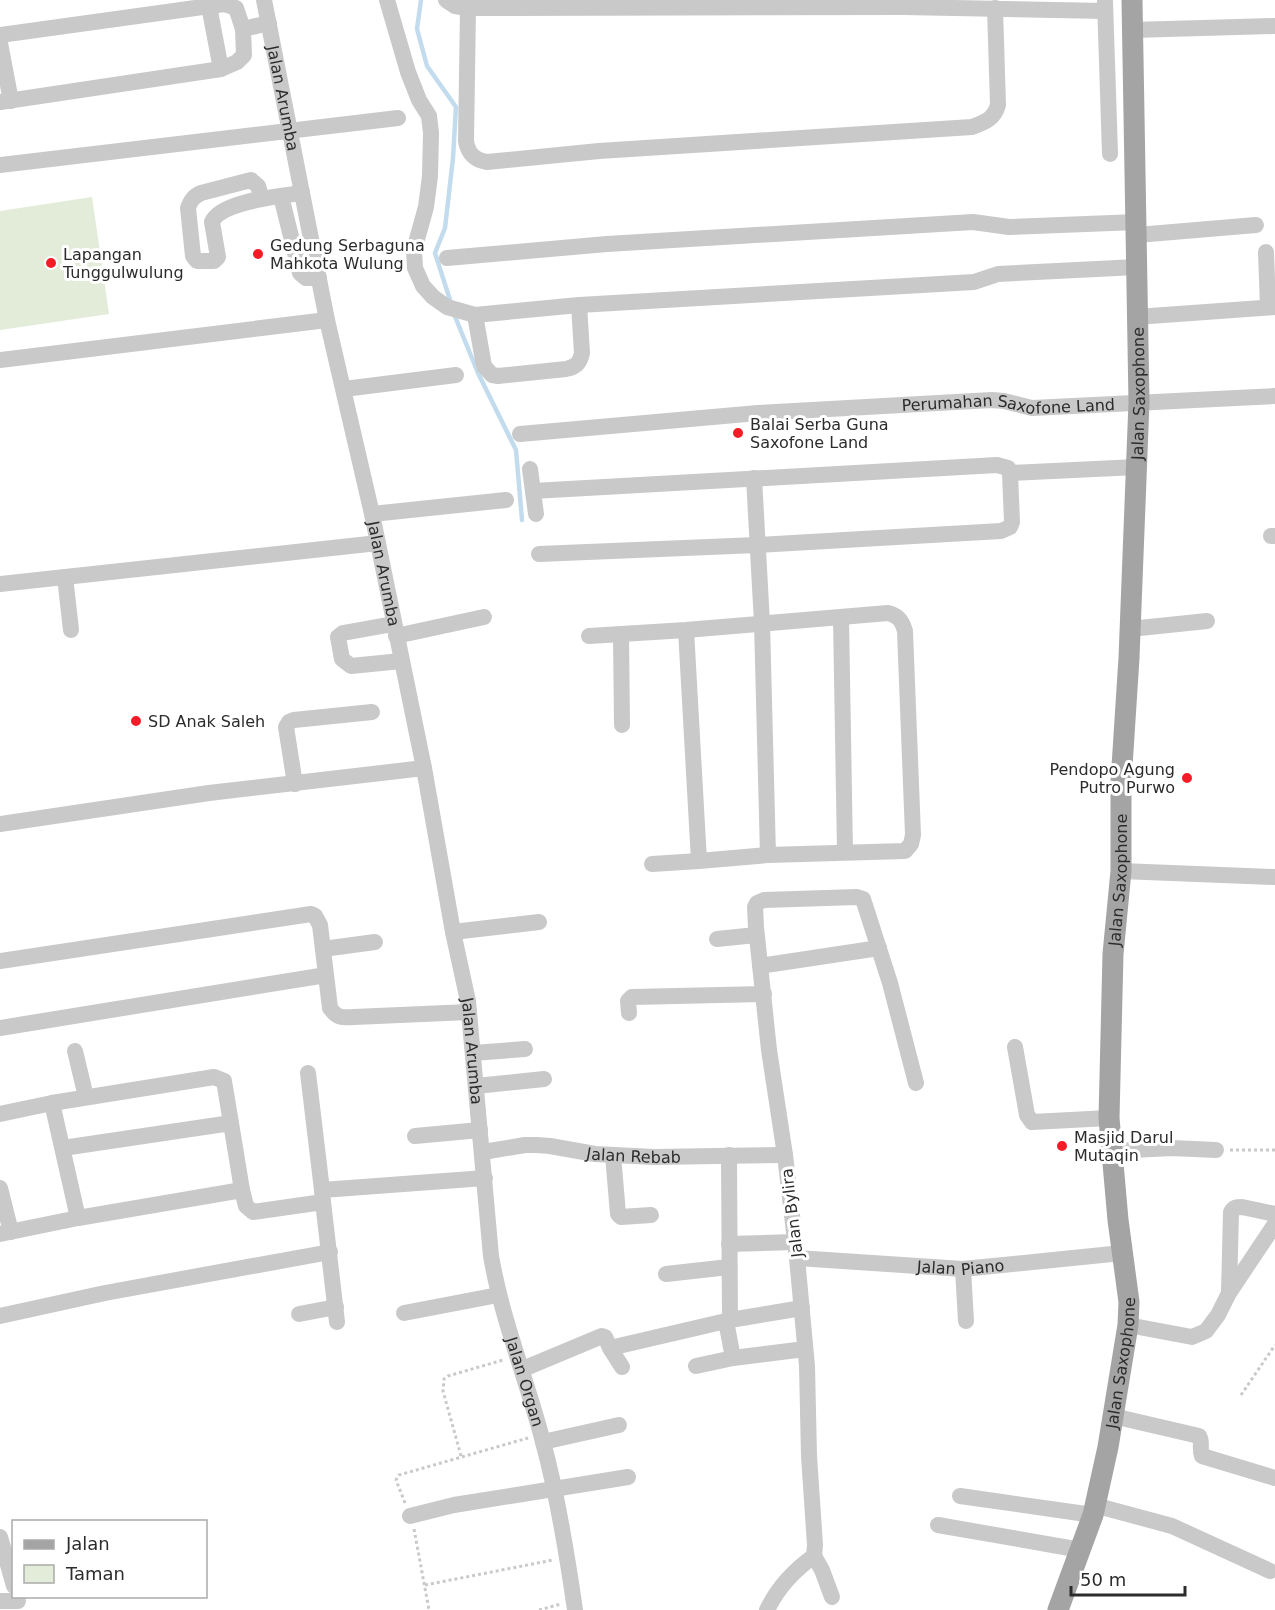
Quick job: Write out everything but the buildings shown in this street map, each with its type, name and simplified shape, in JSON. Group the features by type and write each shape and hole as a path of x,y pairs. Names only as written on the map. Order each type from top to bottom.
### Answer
{"main road":[{"name":"Jalan Saxophone","path":"1058,1610 1081,1550 1093,1510 1113,1416 1128,1325 1129,1302 1109,1118 1113,954 1120,871 1121,782 1139,402 1132,0"}],"street":[{"name":"Jalan Arumba","path":"264,0 327,320 345,389 424,768 469,1012 483,1152"},
{"path":"387,0 408,72 419,100 429,116 431,133 430,176 426,207 414,250 415,268 423,286 447,307 470,313 974,282 998,274 1137,267"},
{"path":"446,0 455,6 468,8 903,3 995,8 1105,5 1110,154"},
{"path":"0,35 224,4 236,8 243,29 244,55 237,62 221,69 6,101 0,43"},
{"path":"209,6 221,69"},
{"path":"468,8 466,141 474,158 487,162 599,151 972,127 987,121 995,114 998,105 995,8"},
{"path":"243,29 268,23"},
{"path":"1132,30 1275,26"},
{"path":"0,165 398,118"},
{"path":"212,222 218,257 214,261 197,261 193,256 189,224 190,201 201,193 251,180 258,186 262,199"},
{"path":"189,224 212,222 220,212 262,199 302,193"},
{"path":"281,196 300,273 306,278 319,278"},
{"path":"447,258 607,244 973,222 1009,227 1137,229 1256,225"},
{"path":"1136,317 1271,307 1266,252"},
{"path":"470,313 484,366 492,375 498,376 566,369 576,365 582,353 579,306"},
{"path":"0,360 327,320"},
{"path":"345,389 456,375"},
{"name":"Perumahan Saxofone Land","path":"520,434 746,414 992,400 1032,408 1275,396"},
{"path":"533,491 998,465 1008,468 1010,473 1012,522 1006,530 757,545 539,554"},
{"path":"1010,473 1137,467"},
{"path":"530,469 536,514"},
{"path":"754,478 762,623 768,855"},
{"path":"372,514 506,500"},
{"path":"0,584 378,543"},
{"path":"65,577 71,630"},
{"path":"590,636 888,613 902,620 905,631 913,835 911,844 904,851 768,855 652,864"},
{"path":"401,661 347,665 342,659 338,637 343,633 394,630 484,617"},
{"path":"841,618 845,852"},
{"path":"1130,629 1207,621"},
{"path":"686,630 699,861"},
{"path":"621,635 622,725"},
{"path":"295,784 286,727 289,722 372,712"},
{"path":"0,824 209,793 424,768"},
{"path":"1120,871 1275,877"},
{"name":"Jalan Bylira","path":"818,1562 809,1456 802,1308 785,1155 769,1050 755,907 760,900 860,897 864,901 879,948"},
{"path":"0,961 306,913 315,916 319,921 330,1008 335,1015 340,1018 469,1012"},
{"path":"453,932 539,922"},
{"path":"717,939 756,935"},
{"path":"323,949 375,942"},
{"path":"760,966 879,948 916,1083"},
{"path":"0,1028 326,975"},
{"path":"629,1013 628,1001 632,997 764,994"},
{"path":"1015,1047 1021,1089 1027,1115 1032,1122 1109,1118"},
{"path":"473,1053 525,1049"},
{"path":"75,1051 86,1097"},
{"path":"299,1314 336,1315 308,1073"},
{"path":"0,1114 86,1097 219,1077 227,1088 246,1206 253,1212 322,1196 485,1178"},
{"path":"476,1086 544,1079"},
{"path":"52,1103 78,1218"},
{"path":"63,1148 231,1122"},
{"path":"415,1136 480,1130"},
{"name":"Jalan Rebab","path":"483,1152 537,1145 613,1155 654,1157 785,1155"},
{"path":"1112,1151 1172,1148 1216,1150"},
{"name":"Jalan Organ","path":"483,1152 491,1256 498,1295 542,1438 575,1605"},
{"path":"613,1155 618,1214 621,1217 651,1215"},
{"path":"729,1155 728,1321 733,1358"},
{"path":"0,1188 5,1233 242,1190"},
{"path":"1229,1293 1231,1212 1233,1209 1242,1207 1275,1214"},
{"path":"1128,1325 1192,1337 1202,1334 1209,1329 1229,1293 1275,1224"},
{"name":"Jalan Piano","path":"729,1244 963,1269 1122,1253"},
{"path":"0,1316 105,1293 330,1252"},
{"path":"666,1274 729,1267"},
{"path":"963,1269 966,1321"},
{"path":"404,1313 498,1295"},
{"path":"520,1362 602,1341 802,1308"},
{"path":"602,1341 622,1367"},
{"path":"696,1366 733,1358 805,1349"},
{"path":"1113,1416 1199,1436 1202,1440 1200,1451 1202,1456 1275,1478"},
{"path":"542,1438 619,1425"},
{"path":"410,1516 454,1505 627,1477"},
{"path":"960,1496 1093,1510 1172,1526 1270,1571"},
{"path":"938,1525 1081,1550"},
{"path":"0,1537 12,1580"},
{"path":"767,1610 780,1587 796,1569 818,1562 832,1597"},
{"path":"0,1601 17,1598"}],"path":[{"path":"1216,1150 1275,1150"},
{"path":"1241,1395 1275,1345"},
{"path":"461,1456 443,1391 444,1379 448,1376 520,1362"},
{"path":"429,1610 410,1516 396,1479 461,1456 542,1438"},
{"path":"425,1585 566,1557"},
{"path":"539,1610 575,1605"}],"green space":[{"name":"Lapangan Tunggulwulung","path":"92,197 109,314 0,330 0,211"}],"waterway":[{"path":"421,0 417,29 427,66 456,107 445,228 435,253 451,303"},
{"path":"454,314 478,373 516,450 522,520"}],"place":[{"name":"Gedung Serbaguna Mahkota Wulung","path":"258,254"},
{"name":"Lapangan Tunggulwulung","path":"51,263"},
{"name":"Balai Serba Guna Saxofone Land","path":"738,433"},
{"name":"SD Anak Saleh","path":"136,721"},
{"name":"Pendopo Agung Putro Purwo","path":"1187,778"},
{"name":"Masjid Darul Mutaqin","path":"1062,1146"}]}
